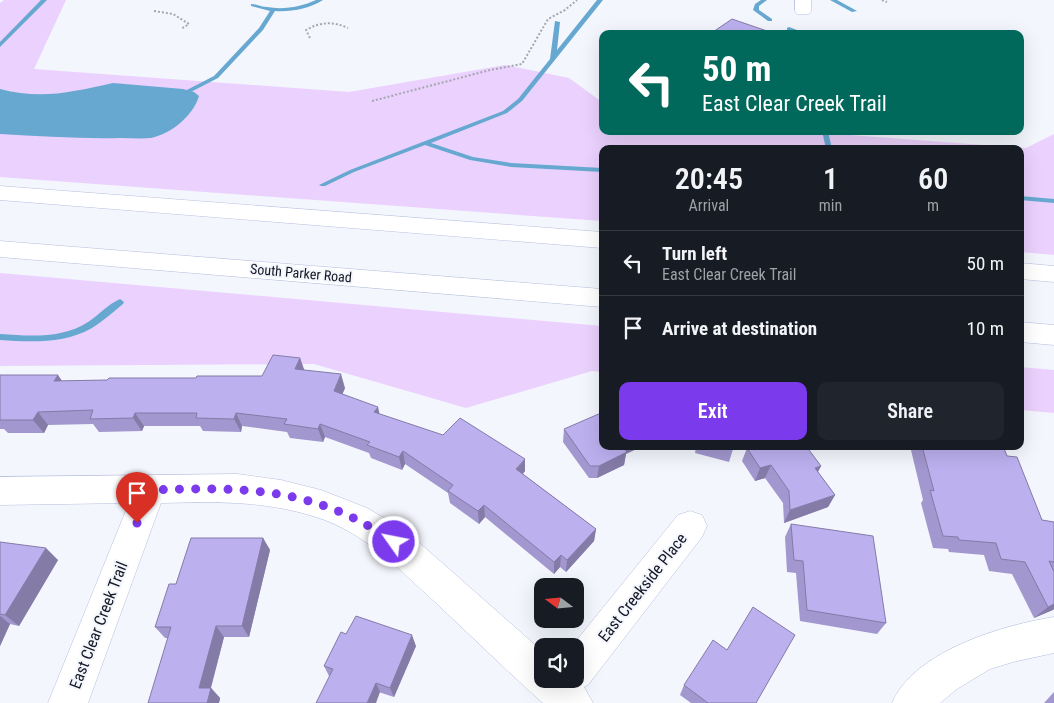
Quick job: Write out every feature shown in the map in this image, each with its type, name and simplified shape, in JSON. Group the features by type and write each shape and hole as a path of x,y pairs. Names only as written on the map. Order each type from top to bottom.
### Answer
{"main road":[{"path":"0,193 599,240"},
{"name":"South Parker Road","path":"0,249 599,298"},
{"path":"1024,271 1054,274"},
{"path":"1024,332 1054,335"},
{"path":"0,491 223,488 267,491 310,500 349,515 394,542 534,664"},
{"name":"East Clear Creek Trail","path":"68,703 150,490"},
{"name":"East Creekside Place","path":"584,655 690,526"},
{"path":"912,703 931,683 978,654 1011,644 1054,635"}],"path":[{"path":"372,101 490,70 522,64 548,19 565,10 576,0"},
{"path":"882,0 887,2"},
{"path":"154,11 173,14 188,24 181,29"},
{"path":"310,38 306,30 318,24 336,23 348,28"}],"shaded area":[{"path":"4,0 66,0 34,69 349,92 505,65 569,78 599,100 599,135 850,135 985,145 599,145 599,221 0,177 0,3"},
{"path":"1054,134 1054,255 1024,252 1024,148"},
{"path":"0,273 599,326 599,372 592,371 466,408 314,364 0,366"},
{"path":"1024,367 1054,370 1054,413 1024,410"}],"water":[{"path":"113,83 183,89 194,92 199,96 192,110 180,123 166,133 151,138 75,138 0,134 0,89 29,94 56,94"}],"building":[{"path":"732,19 764,30 716,30"},
{"path":"273,355 300,358 295,369 341,374 334,391 378,407 374,412 443,435 460,418 525,459 516,469 596,529 567,560 561,555 554,562 484,505 478,511 448,491 453,485 403,451 399,457 367,445 370,442 320,424 318,429 284,424 287,419 236,413 234,419 196,418 197,413 135,413 133,418 90,419 93,410 38,412 33,420 0,420 0,375 58,375 54,381 107,380 109,378 262,376"},
{"path":"599,414 599,450 625,450 627,452 599,466 590,466 564,429"},
{"path":"748,450 809,450 821,466 815,468 835,495 790,510 789,491 771,465 760,468"},
{"path":"923,450 1005,450 1007,456 1017,457 1042,520 1054,522 1054,562 1049,561 1054,572 1054,604 1048,607 1025,562 1001,559 996,543 959,540 958,537 943,536 930,490 934,491"},
{"path":"791,524 873,536 886,623 807,610 803,561 794,560"},
{"path":"191,538 263,538 242,626 216,626 199,688 211,688 207,703 148,703 171,627 155,627 169,584 176,584"},
{"path":"0,542 46,548 5,615 0,614"},
{"path":"753,607 795,635 756,703 708,703 684,685 713,640 727,650"},
{"path":"356,616 412,635 390,688 376,683 367,703 316,703 333,669 324,666 341,632 346,634"}],"waterway":[{"path":"0,45 44,0"},
{"path":"274,10 287,10 320,0"},
{"path":"553,58 600,0"},
{"path":"764,0 757,5 756,10 770,20"},
{"path":"833,0 854,11"},
{"path":"253,5 274,10"},
{"path":"181,95 216,77 261,29 274,10"},
{"path":"553,58 557,22"},
{"path":"323,185 352,171 505,112 520,100 553,58"},
{"path":"826,135 828,145"},
{"path":"425,143 472,159 511,165 599,170"},
{"path":"1024,198 1054,201"},
{"path":"0,337 40,338 69,334 89,325 120,302"}],"route":[{"path":"137,523 150,490 237,488 267,491 310,500 354,518 394,542"}]}
